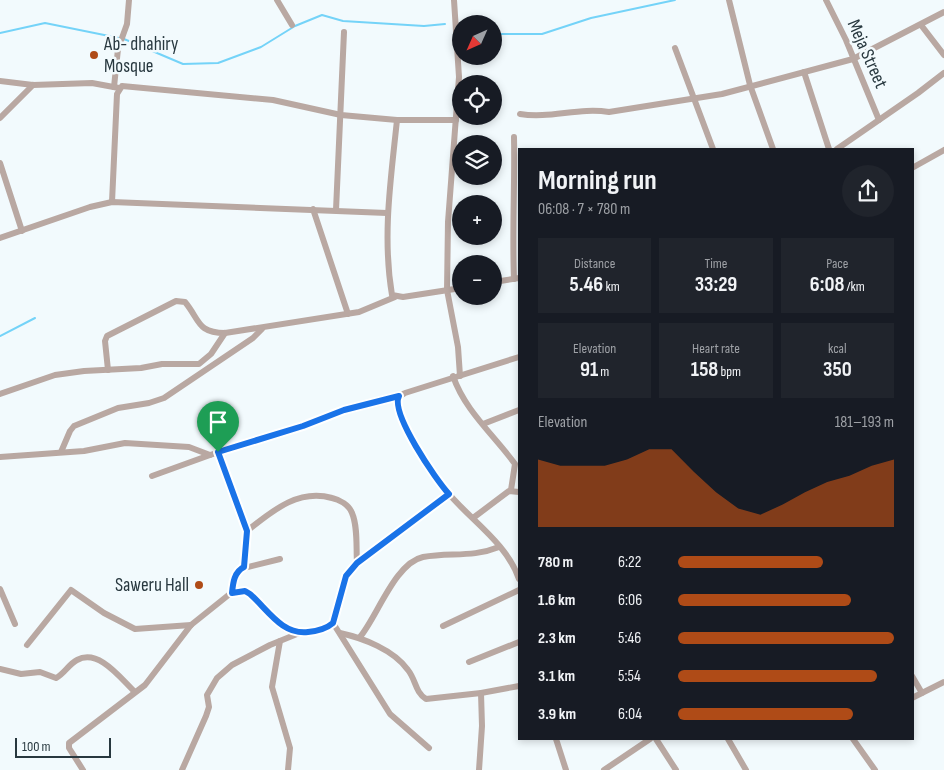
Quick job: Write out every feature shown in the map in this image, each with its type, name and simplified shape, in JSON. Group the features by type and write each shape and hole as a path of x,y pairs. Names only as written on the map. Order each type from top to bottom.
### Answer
{"street":[{"path":"112,202 118,48 127,24 129,0"},
{"path":"277,0 292,25"},
{"path":"454,0 459,75"},
{"path":"729,0 750,85 773,148"},
{"name":"Meja Street","path":"826,0 879,120"},
{"path":"520,114 534,116 595,109 609,112 696,100 853,59 944,12"},
{"path":"921,25 944,55"},
{"path":"336,210 344,32"},
{"path":"675,48 713,148"},
{"path":"804,72 829,148"},
{"path":"838,148 944,73"},
{"path":"0,81 33,85 71,82 116,88 126,85 168,91 273,100 341,115 397,120 452,120"},
{"path":"0,118 33,85"},
{"path":"395,297 392,295 388,263 387,213 397,120"},
{"path":"456,125 448,222 447,290 458,347 460,376"},
{"path":"502,281 516,278 512,236 517,182 514,137"},
{"path":"914,167 944,150"},
{"path":"0,163 22,231"},
{"path":"0,238 90,207 112,202 387,213"},
{"path":"313,209 348,314"},
{"path":"108,370 105,341 107,336 176,301 185,302 203,329 211,333 225,333 262,329 294,321 359,312 395,297 452,289"},
{"path":"61,452 74,426 118,408 149,403 164,398 255,337 262,329"},
{"path":"0,394 55,375 141,368 162,364 198,364 211,354 225,333"},
{"path":"152,476 218,452 303,426 344,410 399,396 452,376 460,376 518,357"},
{"path":"452,376 458,391 515,464 511,490 473,518"},
{"path":"399,396 397,403 398,411 409,432 449,494 517,566"},
{"path":"483,424 518,410"},
{"path":"0,457 84,451 125,443 189,447 210,455"},
{"path":"218,452 247,531 244,567"},
{"path":"511,490 518,492"},
{"path":"182,770 209,707 207,695 217,678 232,666 280,641 297,634 319,631 333,623 346,576 357,563 449,494"},
{"path":"247,531 293,500 311,495 331,498 348,506 353,514 357,563"},
{"path":"360,637 401,573 417,559 477,555 499,547"},
{"path":"232,593 233,580 240,569 280,560"},
{"path":"0,589 15,624"},
{"path":"27,645 38,628 73,590 104,613 135,629 191,625"},
{"path":"443,626 518,590"},
{"path":"83,770 69,748 69,743 135,692 152,676 174,644 191,625 232,593 245,591 250,594 284,628 297,634"},
{"path":"333,623 390,714 429,748"},
{"path":"340,633 360,637 408,668 419,695 426,699 481,693 518,686"},
{"path":"280,641 272,687 290,748 288,770"},
{"path":"469,662 518,642"},
{"path":"0,669 22,674 40,672 55,679 62,675 76,660 94,658 106,664 135,692"},
{"path":"914,679 922,693"},
{"path":"914,697 944,682"},
{"path":"478,770 481,756 481,693"},
{"path":"556,740 566,770"},
{"path":"604,770 649,740"},
{"path":"657,740 676,770"},
{"path":"729,740 746,770"},
{"path":"854,740 875,770"}],"waterway":[{"path":"502,34 542,34 591,18 675,0"},
{"path":"124,39 183,64 218,63 261,47 295,26 322,15 343,21 424,26 445,24"},
{"path":"0,33 45,23 119,38"},
{"path":"0,336 35,318"}],"place":[{"name":"Ab- dhahiry Mosque","path":"94,55"},
{"name":"Saweru Hall","path":"199,585"}],"route":[{"path":"399,396 397,400 398,411 434,474 449,494 357,563 346,576 340,593 338,613 333,623 319,631 297,634 284,628 250,594 245,591 232,593 233,580 240,569 244,567 247,531 218,452 303,426 344,410 399,396"}]}
